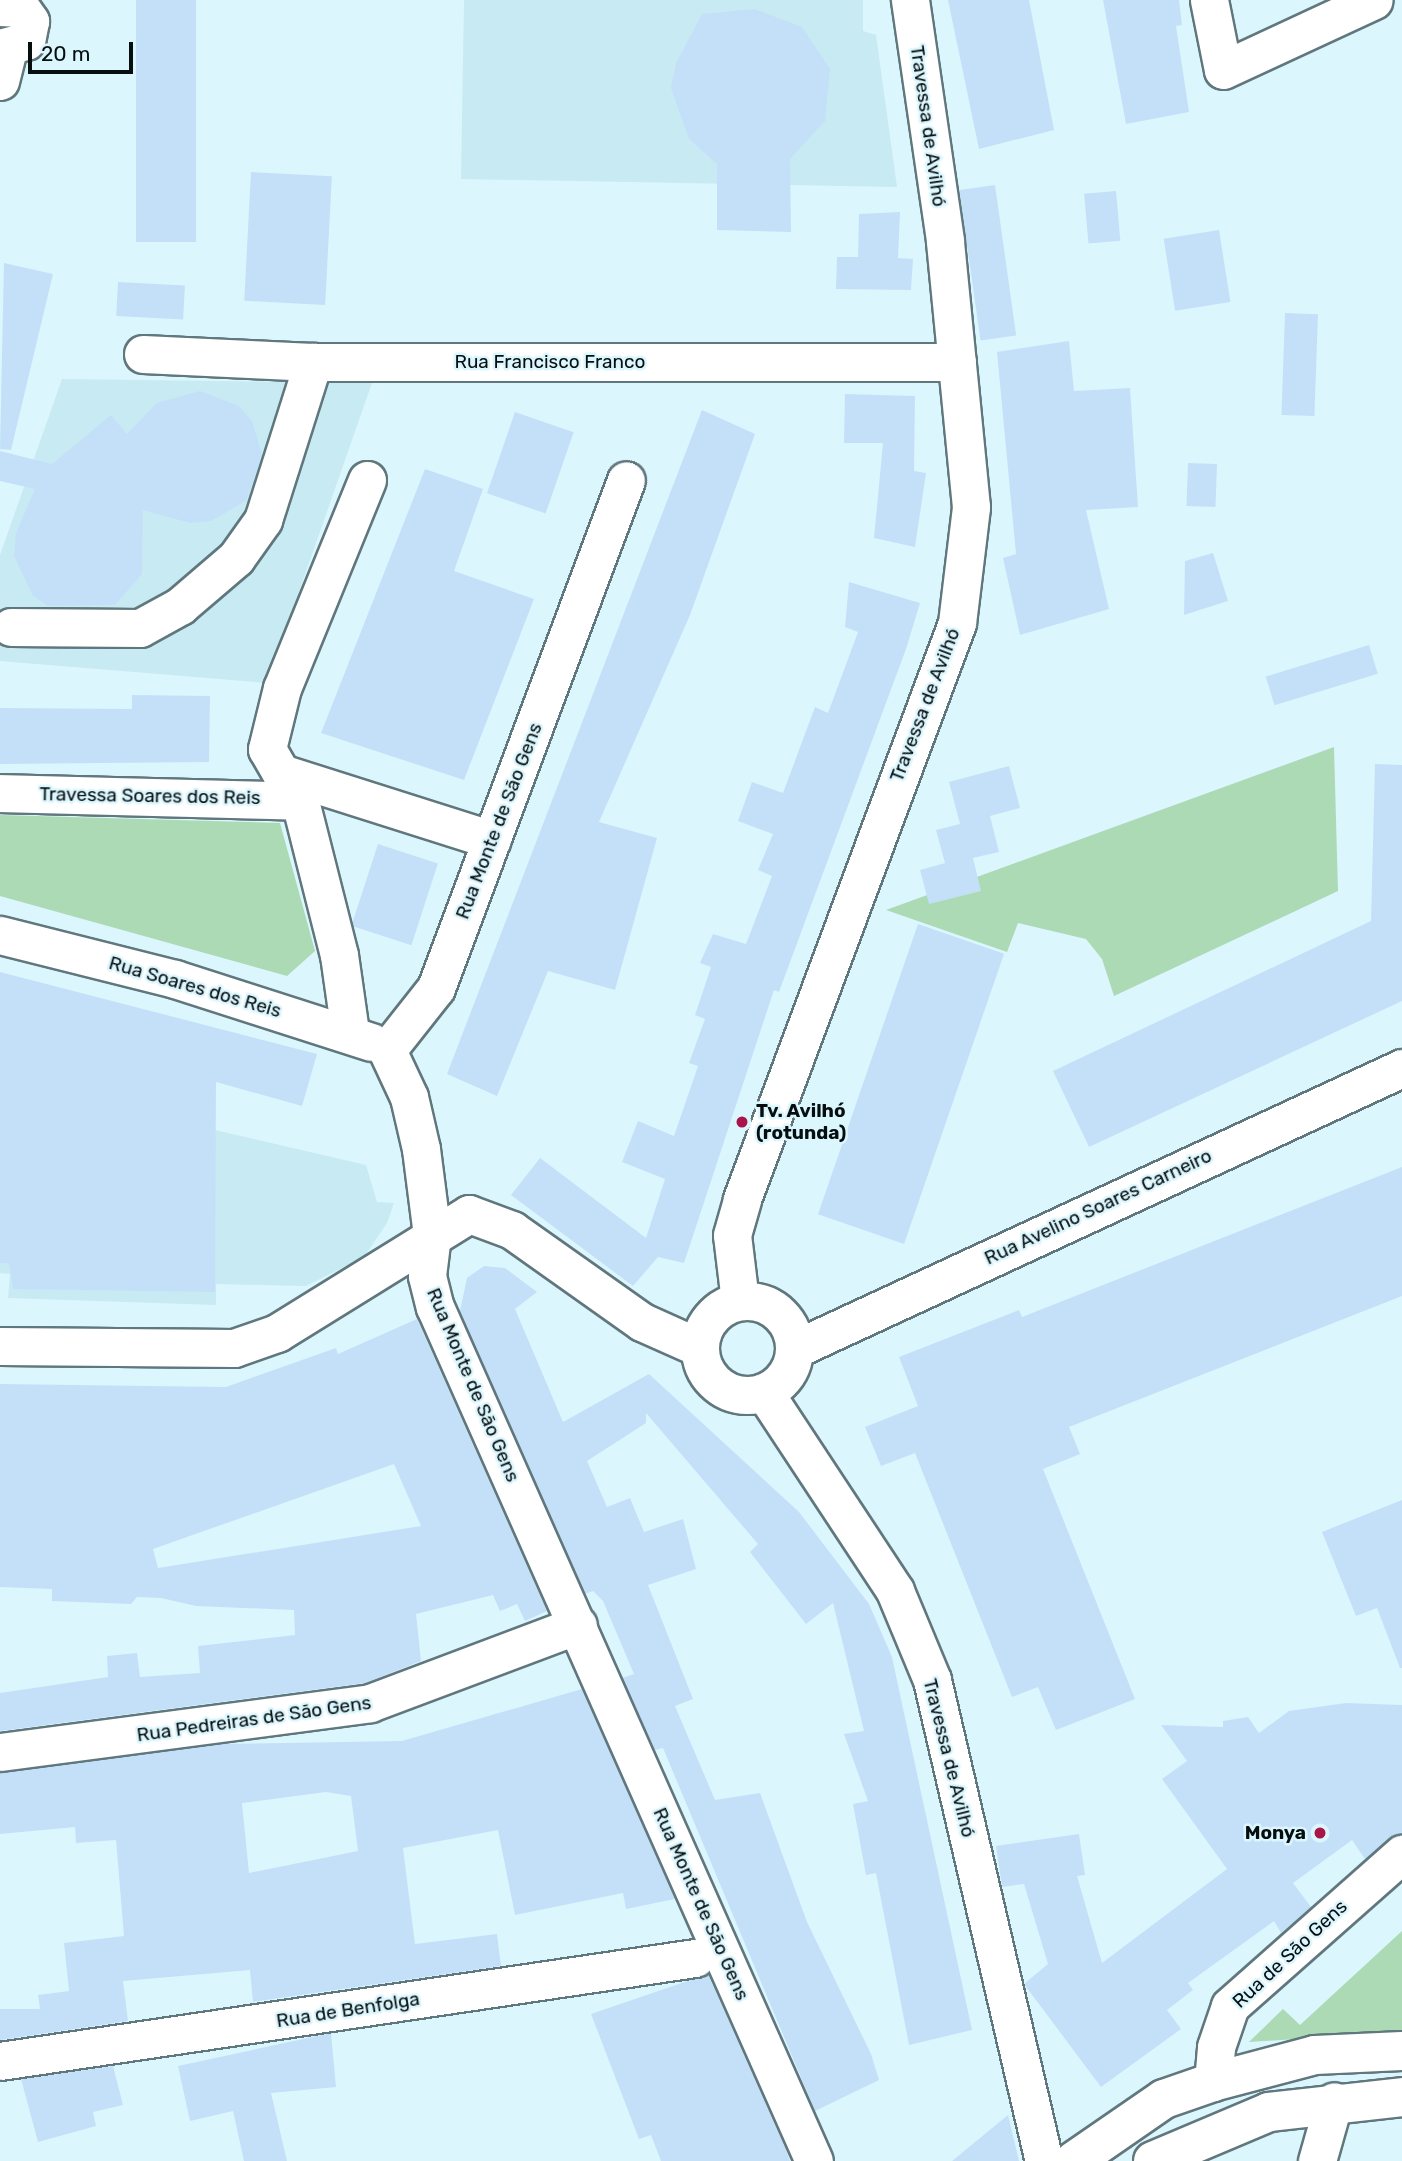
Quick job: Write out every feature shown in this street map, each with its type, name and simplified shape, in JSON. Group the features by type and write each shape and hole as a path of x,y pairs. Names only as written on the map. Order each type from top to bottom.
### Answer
{"main road":[{"path":"1074,2161 1164,2099 1213,2082 1315,2055 1402,2051"},
{"path":"1153,2161 1225,2126 1334,2101 1402,2097"}],"street":[{"name":"Travessa de Avilhó","path":"740,1301 732,1235 742,1199 957,623 971,507 957,362 910,0"},
{"path":"1209,0 1223,70 1374,0"},
{"path":"3,60 26,41 27,9"},
{"name":"Rua Francisco Franco","path":"143,354 313,362 957,362"},
{"path":"11,627 140,628 180,606 236,558 263,520 313,362"},
{"path":"367,480 282,688 267,749 281,773 313,793 492,840"},
{"name":"Rua Monte de São Gens","path":"626,480 436,988 387,1050 410,1097 432,1236 427,1276 435,1307 814,2161"},
{"name":"Travessa Soares dos Reis","path":"0,793 313,793"},
{"path":"313,793 350,1032"},
{"name":"Rua Soares dos Reis","path":"0,935 350,1032 387,1050"},
{"name":"Rua Avelino Soares Carneiro","path":"795,1349 1402,1068"},
{"path":"6,1339 234,1348 276,1333 404,1259 432,1236 469,1214 512,1230 642,1322 698,1347 718,1386 740,1395 764,1392 786,1376 795,1349 779,1312 740,1301 712,1315 698,1347"},
{"name":"Travessa de Avilhó","path":"764,1392 895,1591 932,1680 1044,2161"},
{"name":"Rua Pedreiras de São Gens","path":"0,1752 370,1703 578,1625"},
{"name":"Rua de São Gens","path":"1213,2082 1216,2047 1230,2006 1402,1854"},
{"name":"Rua de Benfolga","path":"0,2061 695,1958"},
{"path":"1317,2161 1334,2101"}],"shaded area":[{"path":"464,0 863,0 863,31 876,35 897,187 461,179"},
{"path":"62,379 372,383 267,683 0,661 0,555"},
{"path":"0,1080 366,1165 377,1202 394,1203 387,1223 364,1257 306,1286 216,1284 216,1305 8,1298 10,1274 0,1273"}],"green space":[{"path":"1334,747 1338,891 1114,996 1102,959 1086,939 1018,923 1007,952 886,910"},
{"path":"0,815 280,823 315,951 287,976 0,896"},
{"path":"1402,1931 1402,2032 1249,2042 1283,2009 1300,2025"}],"building":[{"path":"136,0 196,0 196,242 136,242"},
{"path":"948,0 1029,0 1054,130 979,149"},
{"path":"1103,0 1179,0 1182,25 1176,26 1189,112 1126,124"},
{"path":"755,9 802,27 830,69 825,121 790,159 791,232 717,230 717,164 689,139 671,88 676,63 702,14"},
{"path":"251,172 332,176 325,305 244,301"},
{"path":"995,185 1016,336 981,341 959,190"},
{"path":"1116,191 1120,241 1088,244 1084,194"},
{"path":"900,212 898,258 913,259 911,290 836,289 837,257 858,257 859,214"},
{"path":"1219,230 1230,302 1175,311 1164,239"},
{"path":"4,263 53,274 11,450 0,449"},
{"path":"118,282 185,286 183,319 116,316"},
{"path":"1285,313 1318,314 1314,416 1281,415"},
{"path":"1069,341 1074,391 1130,388 1138,507 1086,510 1109,609 1020,635 1003,558 1016,554 997,352"},
{"path":"200,391 239,406 252,421 262,454 247,500 211,521 190,523 143,510 142,574 115,605 48,606 33,596 14,556 16,533 35,489 0,481 0,451 52,464 111,415 127,434 157,403"},
{"path":"845,394 915,396 914,471 926,473 915,547 874,538 883,443 844,443"},
{"path":"702,410 755,434 690,615 599,822 657,838 615,990 548,971 497,1096 447,1074"},
{"path":"515,412 574,432 546,513 487,493"},
{"path":"1188,463 1217,464 1215,507 1186,506"},
{"path":"425,469 483,489 454,571 534,599 464,780 321,733"},
{"path":"1213,553 1228,601 1184,615 1185,561"},
{"path":"849,582 920,603 906,649 779,992 774,990 684,1263 658,1257 633,1286 511,1195 540,1158 646,1238 665,1179 622,1162 638,1121 674,1136 698,1066 689,1063 705,1019 695,1015 711,967 700,963 713,934 746,944 772,876 758,870 773,834 738,821 752,782 783,793 815,707 828,713 858,632 845,627"},
{"path":"1369,645 1378,674 1274,705 1266,677"},
{"path":"132,695 210,696 209,762 0,764 0,708 132,709"},
{"path":"1375,764 1402,765 1402,1001 1089,1147 1053,1071 1371,921"},
{"path":"1009,766 1020,808 990,816 999,852 973,858 981,891 929,904 920,870 945,863 936,830 960,824 949,782"},
{"path":"378,844 438,863 411,945 351,926"},
{"path":"918,924 1004,954 904,1244 818,1214"},
{"path":"0,972 317,1054 302,1106 216,1082 215,1292 13,1289 9,1263 0,1263"},
{"path":"1402,1167 1402,1296 1069,1427 1080,1454 1043,1469 1135,1699 1056,1730 1038,1687 1012,1697 915,1453 881,1466 865,1427 918,1406 899,1357 1019,1310 1022,1317"},
{"path":"484,1266 505,1268 537,1292 515,1309 563,1422 649,1374 799,1512 869,1604 892,1657 972,2030 909,2045 876,1873 866,1875 853,1804 868,1801 844,1734 864,1731 833,1603 806,1624 750,1552 758,1544 646,1413 646,1423 587,1461 607,1507 630,1498 644,1532 683,1519 696,1569 648,1585 693,1699 675,1706 715,1800 760,1793 807,1922 871,2054 879,2080 815,2111 663,1748 655,1750 622,1678 634,1674 603,1601 593,1591 585,1594 460,1311 467,1278"},
{"path":"417,1319 547,1611 525,1621 517,1604 500,1611 493,1595 416,1614 421,1661 365,1683 0,1731 0,1693 108,1677 107,1656 137,1653 140,1677 200,1673 198,1646 295,1635 294,1610 196,1606 161,1598 137,1597 131,1604 52,1601 52,1589 0,1587 0,1384 226,1387 336,1348 338,1354","holes":["394,1464 421,1526 158,1568 153,1549"]},
{"path":"1402,1500 1400,1668 1377,1608 1356,1616 1322,1532"},
{"path":"582,1689 675,1899 626,1909 623,1893 515,1915 498,1830 403,1848 415,1944 497,1934 501,1966 253,2002 250,1970 123,1981 128,2021 0,2040 0,2009 40,2009 38,1995 69,1991 64,1943 124,1936 116,1840 76,1843 75,1827 0,1834 0,1773 221,1744 402,1741","holes":["326,1792 351,1796 358,1851 249,1873 242,1803"]},
{"path":"1346,1703 1402,1705 1402,1834 1365,1859 1352,1840 1293,1883 1311,1907 1281,1933 1274,1921 1188,1983 1193,1990 1167,2010 1181,2029 1101,2087 1024,1984 1048,1964 1024,1884 1002,1887 996,1846 1079,1834 1085,1875 1077,1876 1102,1963 1227,1869 1162,1779 1187,1761 1161,1725 1223,1727 1223,1721 1248,1717 1259,1733 1289,1711"},
{"path":"708,1974 790,2161 661,2161 651,2135 639,2139 591,2014"},
{"path":"331,2033 336,2087 271,2093 287,2161 244,2161 233,2111 190,2121 178,2066"},
{"path":"113,2066 123,2105 93,2112 96,2126 38,2142 21,2079"},
{"path":"1008,2115 1019,2161 952,2161"}],"place":[{"name":"Tv. Avilhó (rotunda)","path":"742,1122"},
{"name":"Monya","path":"1320,1833"}]}
